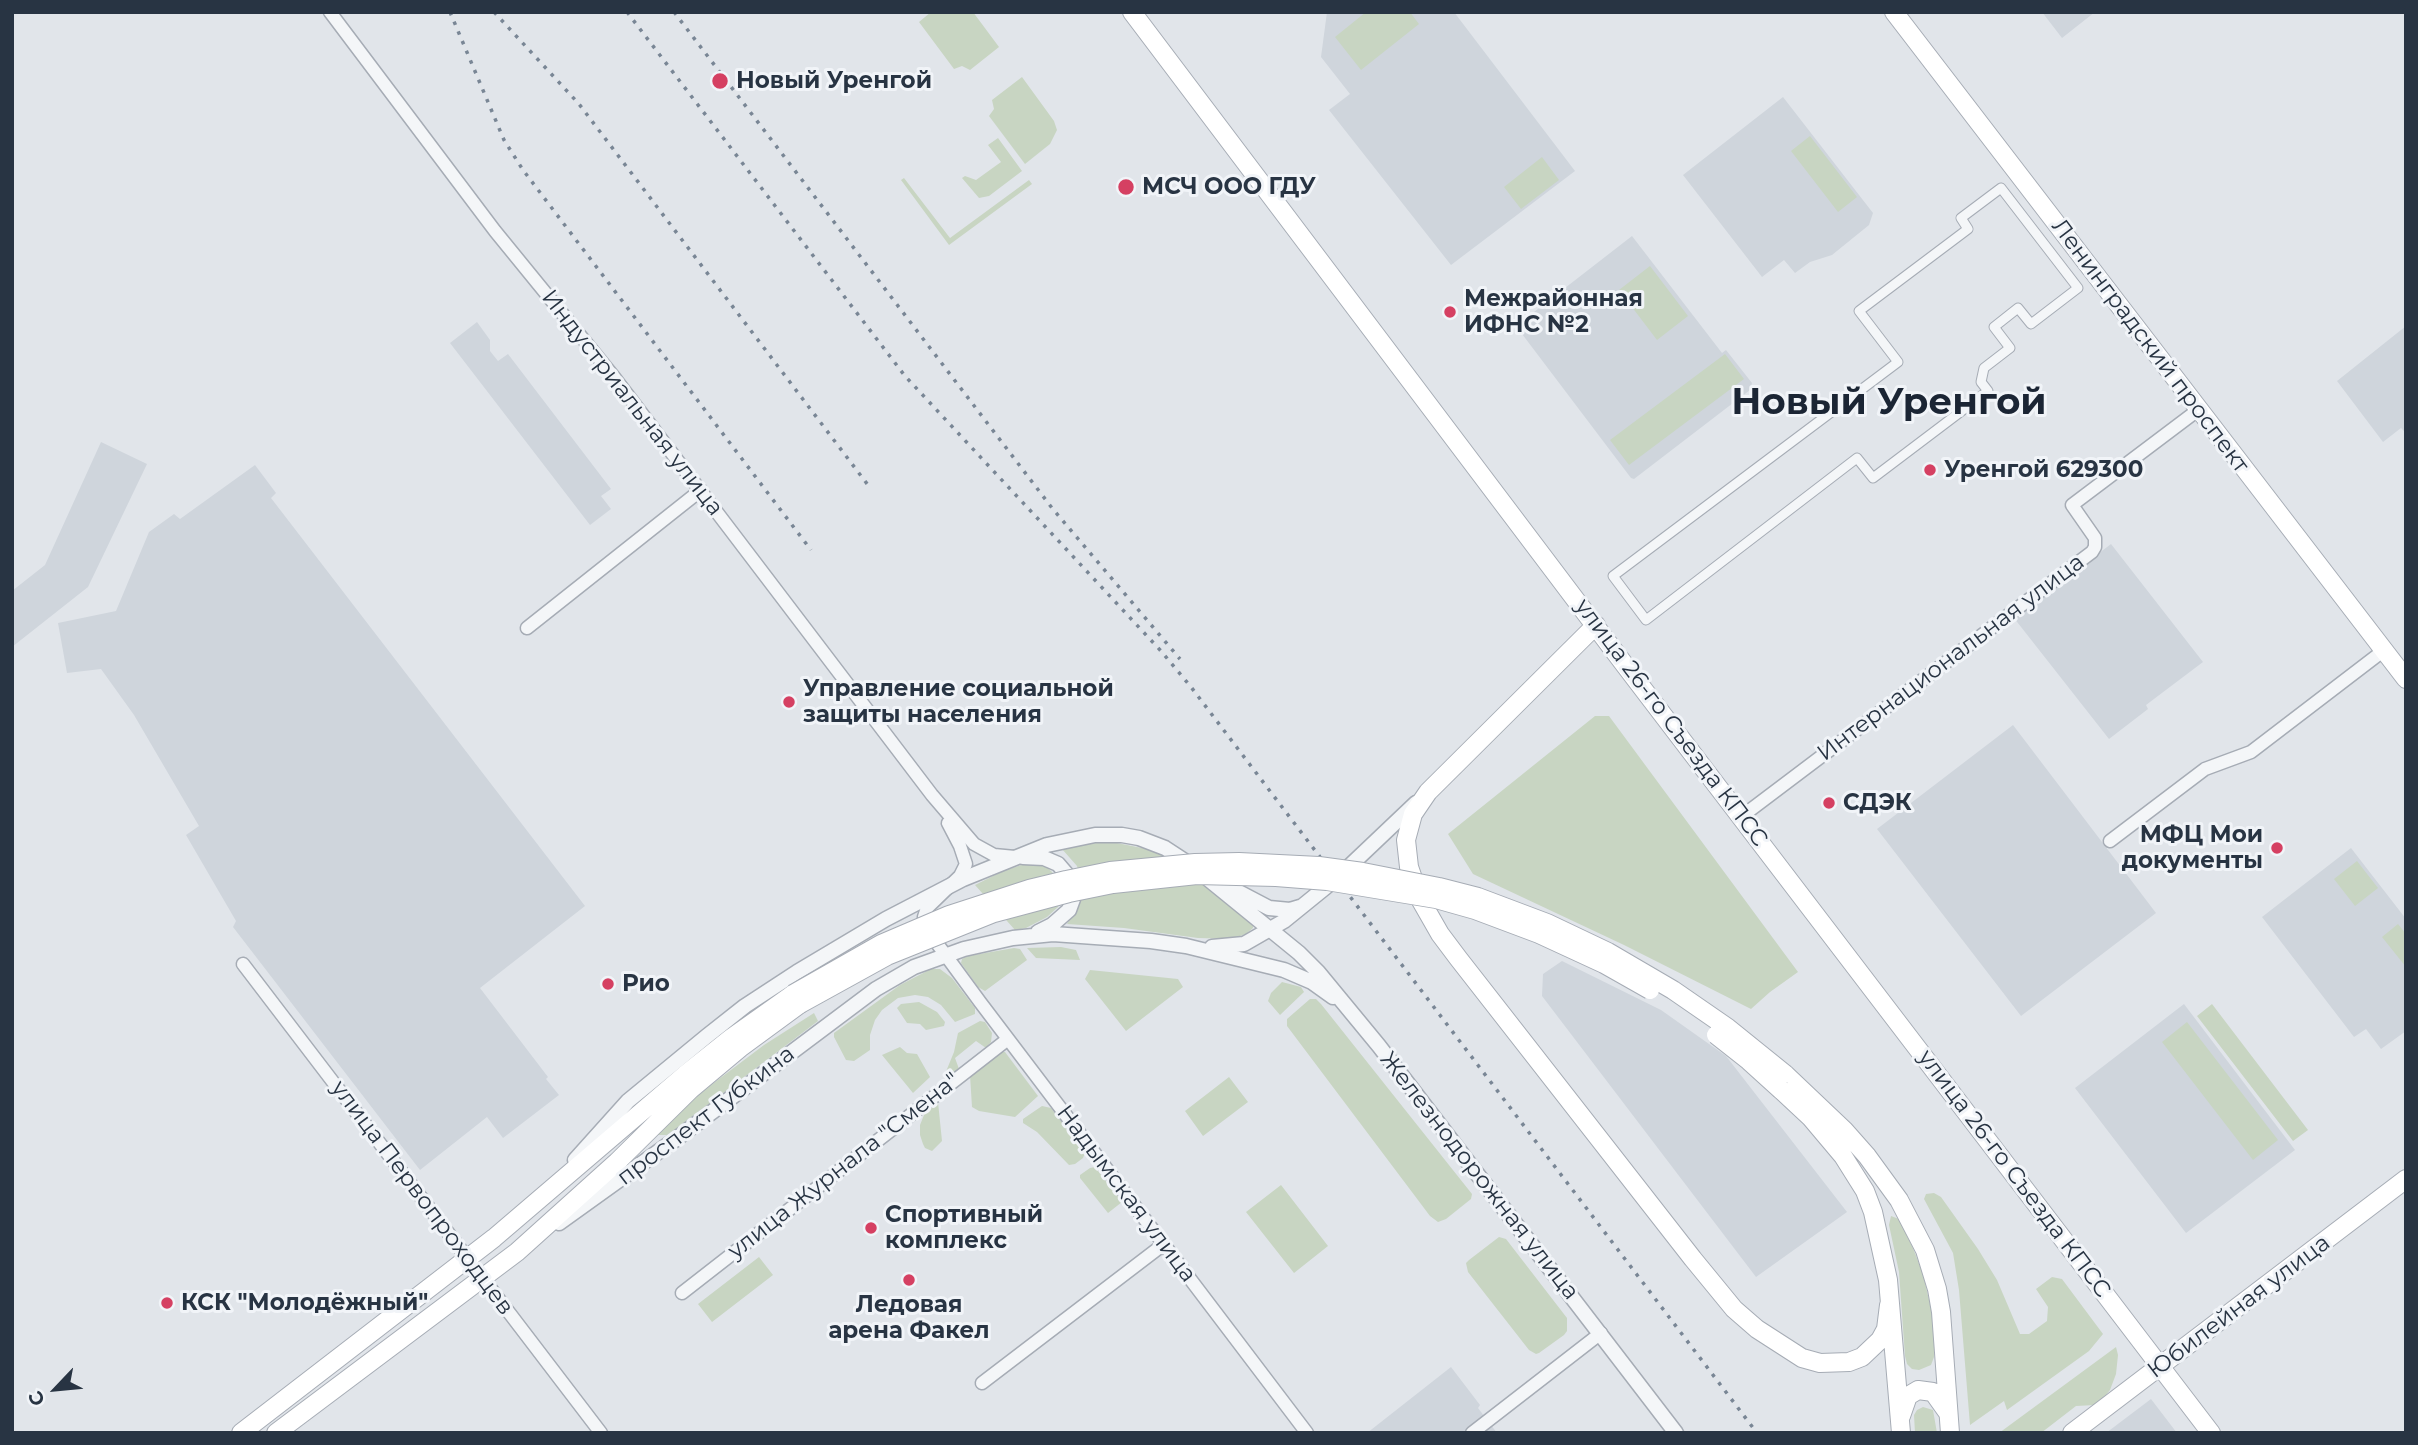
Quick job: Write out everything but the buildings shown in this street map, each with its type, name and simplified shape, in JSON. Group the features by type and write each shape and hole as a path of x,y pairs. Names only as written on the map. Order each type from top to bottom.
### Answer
{"main road":[{"name":"улица 26-го Съезда КПСС","path":"1132,12 2211,1433"},
{"name":"Ленинградский проспект","path":"1894,12 2406,679"},
{"path":"1596,625 1428,792 1413,814 1406,840 1413,883 1428,915 1458,958 1726,1300 1757,1328 1802,1358 1834,1364 1849,1362 1872,1350 1886,1329 1889,1305"},
{"path":"517,1252 608,1170 691,1089 797,999 851,959 912,930 989,901 1110,871 1239,862 1319,866 1439,887 1515,910 1608,952 1673,990 1727,1028 1783,1082 1859,1148 1885,1180 1911,1220 1925,1250 1937,1289 1946,1360 1950,1433"},
{"name":"проспект Губкина","path":"241,1433 468,1259 731,1038 797,999"},
{"path":"1783,1082 1836,1146 1865,1191 1873,1212 1884,1258 1901,1427"},
{"name":"Юбилейная улица","path":"2072,1433 2406,1179"},
{"name":"проспект Губкина","path":"276,1433 517,1252"},
{"path":"1901,1427 1908,1396 1918,1390 1933,1392 1948,1413"}],"street":[{"name":"Индустриальная улица","path":"330,12 495,231 614,377 701,490 932,795 974,844 994,855 1015,857"},
{"path":"2001,188 2078,288 2031,324 2018,308 1994,327 2010,348 1984,369 1982,382 1988,391 1873,478 1857,458 1646,620 1613,576 1898,362 1859,311 1968,229 1961,218 2001,188"},
{"name":"Интернациональная улица","path":"1741,817 2092,552 2095,538 2072,505 2198,410"},
{"path":"527,628 701,490"},
{"path":"2110,841 2205,769 2251,752 2384,651"},
{"path":"1186,946 1232,947 1270,931 1360,858 1428,792"},
{"name":"Индустриальная улица","path":"932,795 965,856 964,869 949,886"},
{"name":"проспект Губкина","path":"539,1201 623,1107 745,1006 912,904 1015,857 1078,837 1122,835 1166,848 1191,865 1270,931"},
{"path":"1015,857 1050,859 1064,870 1073,887 1069,910 1060,919 1027,936"},
{"path":"1191,865 1269,908 1290,910 1301,907"},
{"name":"Надымская улица","path":"949,886 927,908 925,928 1307,1433"},
{"name":"Железнодорожная улица","path":"1270,931 1310,962 1352,1012 1676,1433"},
{"name":"проспект Губкина","path":"517,1252 676,1139 876,989 914,967 977,945 1027,936 1100,936 1186,946"},
{"path":"1186,946 1300,975 1352,1012"},
{"name":"улица Первопроходцев","path":"243,964 601,1433"},
{"name":"улица Журнала \"Смена\"","path":"682,1293 1008,1039"},
{"path":"982,1383 1164,1244"},
{"path":"1472,1433 1601,1333"}],"shaded area":[{"path":"1327,12 1454,12 1575,171 1451,265 1329,110 1350,94 1321,57"},
{"path":"2042,12 2095,12 2062,38"},
{"path":"1783,97 1873,213 1869,225 1832,255 1810,262 1795,273 1784,260 1762,277 1683,175"},
{"path":"1632,236 1722,353 1726,350 1752,383 1750,390 1634,479 1516,326"},
{"path":"477,322 490,340 490,351 498,361 508,354 611,489 601,496 611,509 590,525 450,343"},
{"path":"2406,326 2406,433 2401,428 2383,442 2337,381"},
{"path":"101,442 147,464 88,587 12,647 12,591 45,565"},
{"path":"255,465 276,493 271,498 585,906 480,988 559,1095 503,1138 487,1117 420,1170 233,927 236,921 186,835 199,826 134,715 101,669 67,673 58,623 116,611 149,532 174,514 180,519"},
{"path":"2111,544 2203,662 2146,705 2148,709 2109,739 2014,618"},
{"path":"2013,725 2156,913 2021,1016 1877,829"},
{"path":"2351,848 2406,919 2406,1031 2381,1049 2366,1029 2354,1037 2262,917"},
{"path":"1562,961 1661,1010 1726,1056 1847,1212 1756,1277 1542,996 1543,974"},
{"path":"2184,1004 2295,1150 2186,1233 2075,1088"},
{"path":"1451,1367 1497,1433 1367,1433"},
{"path":"2151,1399 2177,1433 2106,1433"}],"green space":[{"path":"931,12 973,12 999,47 970,70 962,66 954,69 919,22"},
{"path":"1366,12 1410,12 1419,24 1361,70 1335,37"},
{"path":"1022,77 1054,121 1057,130 1050,144 1025,164 989,116 994,109 992,100"},
{"path":"1810,136 1857,197 1838,212 1791,151"},
{"path":"998,138 1022,171 989,196 979,198 962,178 965,176 976,180 1001,162 988,145"},
{"path":"1542,157 1559,180 1521,209 1504,187"},
{"path":"904,178 950,238 1029,180 1032,184 949,245 901,180"},
{"path":"1650,266 1688,316 1657,340 1619,290"},
{"path":"1725,354 1744,379 1629,465 1610,440"},
{"path":"1595,716 1609,716 1798,972 1751,1009 1473,874 1448,834"},
{"path":"1112,842 1152,850 1182,867 1253,924 1253,928 1246,934 1231,939 1067,924 1080,903 1082,885 1077,866 1062,849 1082,844"},
{"path":"2357,861 2378,888 2355,906 2334,879"},
{"path":"1027,863 1047,867 1054,874 1062,897 1058,907 1047,917 1026,928 1015,930 975,885"},
{"path":"2398,924 2406,934 2406,967 2382,937"},
{"path":"1061,947 1076,950 1080,960 1036,958 1027,948"},
{"path":"1020,949 1027,960 985,991 978,987 961,963 962,959 968,956"},
{"path":"931,969 940,969 952,978 975,1008 975,1014 955,1022 941,1005 928,997 915,995 898,998 882,1010 875,1020 870,1035 870,1050 854,1061 846,1060 834,1033 900,985"},
{"path":"1090,970 1178,979 1183,987 1126,1031 1085,979"},
{"path":"1282,982 1301,987 1304,992 1280,1015 1268,1001 1271,993"},
{"path":"1310,999 1316,999 1321,1004 1472,1194 1471,1199 1446,1219 1438,1222 1430,1216 1287,1026 1287,1019"},
{"path":"919,1002 937,1012 945,1022 944,1026 926,1030 920,1024 907,1023 897,1008 901,1004"},
{"path":"2212,1004 2308,1130 2293,1141 2197,1016"},
{"path":"814,1013 818,1021 668,1135 658,1135 657,1132 674,1115 715,1082 764,1045"},
{"path":"980,1021 985,1022 992,1033 991,1042 986,1048 976,1041 955,1058 959,1069 946,1078 958,1033"},
{"path":"2187,1022 2278,1140 2253,1160 2162,1042"},
{"path":"900,1047 907,1053 917,1054 930,1077 913,1093 882,1055"},
{"path":"1000,1052 1005,1052 1038,1096 1015,1117 979,1111 972,1107 970,1075"},
{"path":"1229,1077 1248,1102 1203,1136 1185,1111"},
{"path":"938,1102 942,1141 932,1151 923,1144 920,1125 926,1110"},
{"path":"1042,1106 1051,1108 1085,1153 1075,1164 1069,1165 1037,1132 1023,1123 1023,1119"},
{"path":"1095,1167 1122,1202 1108,1213 1080,1178 1080,1175"},
{"path":"1281,1185 1328,1246 1294,1273 1246,1212"},
{"path":"1934,1193 1941,1197 1997,1280 2020,1334 2029,1334 2047,1321 2048,1307 2036,1289 2052,1277 2062,1279 2103,1334 2089,1351 2007,1410 2004,1401 1970,1425 1959,1290 1953,1253 1924,1199 1926,1194"},
{"path":"1891,1216 1899,1219 1913,1248 1923,1274 1935,1330 1931,1365 1919,1370 1912,1369 1907,1364 1905,1356 1899,1272 1889,1225"},
{"path":"1499,1237 1506,1239 1567,1318 1567,1331 1564,1335 1536,1354 1529,1350 1468,1272 1466,1263"},
{"path":"759,1257 773,1275 712,1322 698,1304"},
{"path":"2116,1347 2116,1374 2110,1390 2101,1401 2095,1405 2076,1406 2041,1433 1999,1433"},
{"path":"1923,1407 1933,1410 1937,1433 1915,1433 1914,1415"}],"railway":[{"path":"450,12 504,140 523,170 811,550"},
{"path":"494,12 579,104 871,489"},
{"path":"627,12 905,376 1161,651 1191,687 1757,1433"},
{"path":"674,12 1052,508 1180,659"}],"place":[{"name":"Новый Уренгой","path":"720,81"},
{"name":"МСЧ ООО ГДУ","path":"1126,187"},
{"name":"Межрайонная ИФНС №2","path":"1450,312"},
{"name":"Уренгой 629300","path":"1930,470"},
{"name":"Управление социальной защиты населения","path":"789,702"},
{"name":"СДЭК","path":"1829,803"},
{"name":"МФЦ Мои документы","path":"2277,848"},
{"name":"Рио","path":"608,984"},
{"name":"Спортивный комплекс","path":"871,1228"},
{"name":"Ледовая арена Факел","path":"909,1280"},
{"name":"КСК \"Молодёжный\"","path":"167,1303"}],"district":[{"name":"Новый Уренгой","path":"1889,403"}]}
